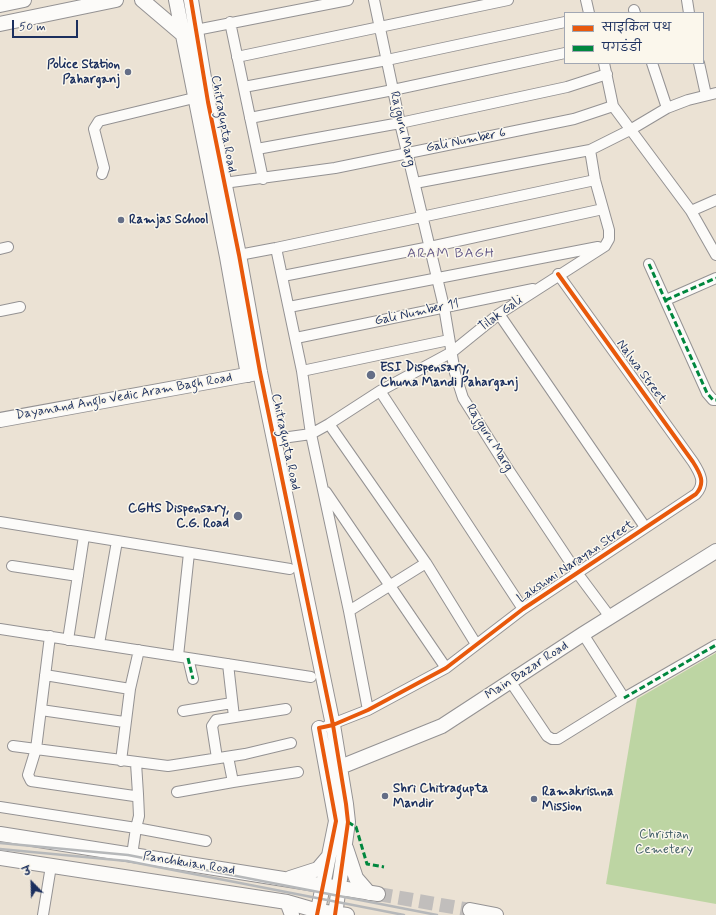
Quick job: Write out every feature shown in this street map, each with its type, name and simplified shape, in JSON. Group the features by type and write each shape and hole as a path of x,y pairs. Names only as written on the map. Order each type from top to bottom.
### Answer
{"street":[{"path":"0,5 24,0"},
{"path":"0,24 116,0"},
{"path":"142,0 182,34"},
{"name":"Chitragupta Road","path":"176,0 194,98 227,257 254,374 275,439 333,725 336,821 318,913"},
{"name":"Chitragupta Road","path":"191,0 224,183 239,254 254,374"},
{"path":"196,30 230,22 348,0"},
{"name":"Rajguru Marg","path":"374,0 400,123 444,308 455,373 464,398 578,574 610,617"},
{"path":"237,56 380,28 508,0"},
{"path":"586,0 589,12"},
{"path":"687,0 690,12"},
{"path":"230,22 263,179"},
{"path":"244,87 387,60 564,22"},
{"path":"250,118 393,90 564,53"},
{"path":"604,64 613,106 669,179 691,211 716,255"},
{"path":"652,64 667,108"},
{"path":"699,64 706,95"},
{"path":"257,149 400,123 567,87 607,74"},
{"path":"415,183 590,150 630,130 667,108 716,93"},
{"path":"102,174 104,168 94,129 99,121 194,98"},
{"name":"Gali Number 6","path":"224,183 263,179 336,168 407,152 574,119 613,106"},
{"path":"289,307 605,246 609,239 610,230 595,180 590,150"},
{"path":"239,254 276,248 595,180"},
{"path":"691,211 716,200"},
{"path":"283,276 430,247 603,209"},
{"name":"Tilak Gali","path":"311,434 380,391 452,352 498,314 558,274 605,246"},
{"path":"276,248 296,338 311,434 349,611 368,710"},
{"path":"649,264 707,393 713,400 716,400"},
{"name":"Nalwa Street","path":"558,274 693,462 700,475 702,484"},
{"path":"666,300 716,278"},
{"name":"Gali Number 11","path":"296,338 538,288"},
{"path":"0,311 20,307"},
{"path":"498,314 645,527"},
{"path":"302,372 449,340"},
{"name":"Dayanand Anglo Vedic Aram Bagh Road","path":"0,420 254,374"},
{"path":"380,391 523,610"},
{"path":"329,424 426,563 476,644"},
{"path":"275,439 311,434"},
{"name":"Lakshmi Narayan Street","path":"319,728 333,725 368,710 446,668 523,610 696,494 701,489 702,484"},
{"path":"322,487 446,668"},
{"path":"0,522 290,569"},
{"path":"68,640 84,536"},
{"path":"99,644 117,541"},
{"name":"Main Bazar Road","path":"334,770 442,726 583,634 716,551"},
{"path":"178,656 189,553"},
{"path":"349,611 426,563"},
{"path":"12,566 78,576"},
{"path":"0,629 311,677"},
{"path":"583,634 624,698"},
{"path":"50,636 36,749 28,775 31,781 134,796 138,794"},
{"path":"510,681 547,736 552,739 558,739 624,698 716,645"},
{"path":"121,761 124,722 139,650"},
{"path":"188,658 193,680"},
{"path":"228,664 234,717"},
{"path":"45,675 130,689"},
{"path":"183,711 232,704"},
{"path":"233,782 223,757 213,723 216,720 286,709"},
{"path":"41,710 124,722"},
{"name":"Chitragupta Road","path":"319,728 347,812 348,822 339,888 339,914"},
{"path":"13,746 168,766 223,757 291,743"},
{"path":"132,855 139,816 136,763"},
{"path":"177,792 298,772"},
{"path":"0,807 136,828 206,841"},
{"name":"Panchkuian Road","path":"0,834 373,894 356,878 345,845"},
{"path":"286,879 318,869 329,856"},
{"name":"Panchkuian Road","path":"0,858 287,902 318,913 339,914"},
{"path":"43,915 51,866"},
{"path":"287,902 292,915"},
{"path":"470,910 496,915"}],"green space":[{"name":"Christian Cemetery","path":"716,653 716,904 606,884 637,699"}],"tunnel":[{"path":"378,894 470,910"}],"railway":[{"path":"0,843 128,855 437,915"},
{"path":"0,849 127,861 404,915"}],"marked path":[{"path":"649,264 707,393 713,400 716,400"},
{"path":"666,300 716,278"},
{"path":"624,698 716,645"},
{"path":"188,658 193,679"},
{"path":"348,822 356,827 367,864 384,867"}],"cycle path":[{"path":"191,0 208,102 239,255 260,372 333,725 346,804 348,822 335,915"},
{"path":"317,915 336,821 319,728 333,725 368,710 446,668 523,609 696,494 701,486 700,474 693,462 558,274"}],"place":[{"name":"Police Station Paharganj","path":"128,72"},
{"name":"Ramjas School","path":"121,220"},
{"name":"ESI Dispensary, Chuna Mandi Paharganj","path":"371,375"},
{"name":"CGHS Dispensary, C.G. Road","path":"238,516"},
{"name":"Shri Chitragupta Mandir","path":"385,796"},
{"name":"Ramakrishna Mission","path":"534,799"}],"district":[{"name":"ARAM BAGH","path":"451,254"}]}
